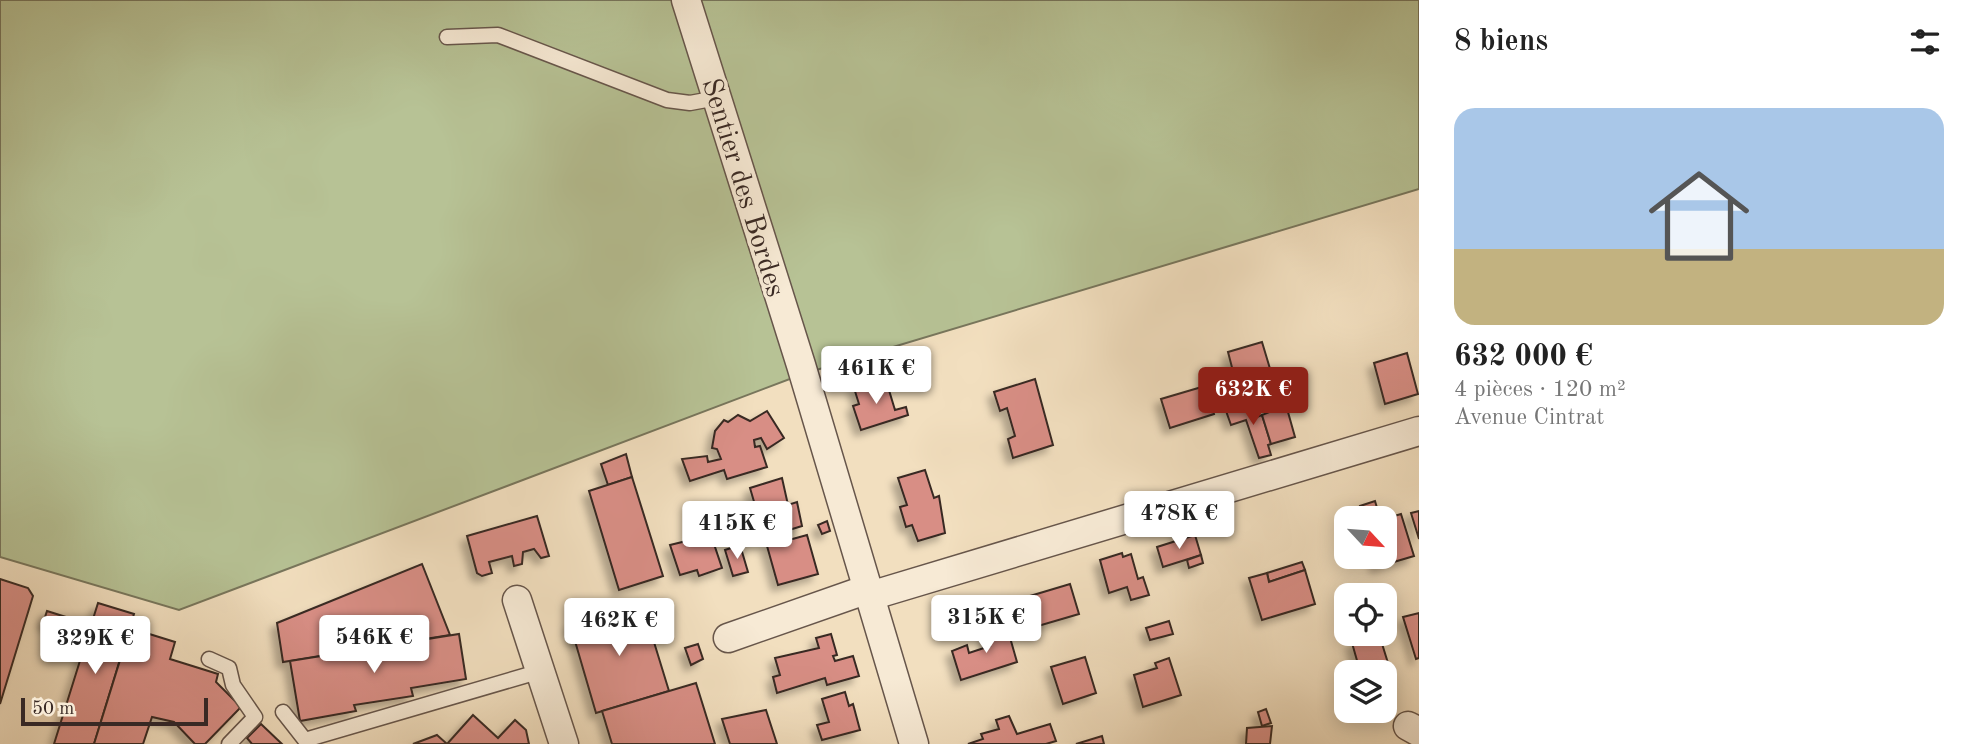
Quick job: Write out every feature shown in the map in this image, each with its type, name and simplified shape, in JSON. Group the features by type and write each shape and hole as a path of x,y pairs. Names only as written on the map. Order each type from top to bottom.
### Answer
{"street":[{"name":"Sentier des Bordes","path":"686,0 803,374 914,744"},
{"path":"728,638 869,592 1419,430"},
{"path":"517,600 564,744"}],"lane":[{"path":"447,37 498,36 667,100 691,103 717,99"},
{"path":"209,659 229,668 233,685 255,718 229,744"},
{"path":"282,712 305,740 541,671"}],"green space":[{"path":"0,0 1419,0 1419,189 803,374 179,610 0,557"}],"building":[{"path":"1262,342 1271,372 1236,383 1228,352"},
{"path":"1407,353 1418,394 1385,404 1374,363"},
{"path":"1035,379 1053,445 1013,458 1008,439 1015,436 1007,408 1000,411 994,392"},
{"path":"876,382 888,387 895,410 906,407 908,415 861,430 853,406 859,404 854,388"},
{"path":"1205,386 1214,414 1170,428 1161,399"},
{"path":"1253,403 1257,417 1262,415 1271,444 1268,445 1271,455 1259,458 1246,420 1231,425 1226,411"},
{"path":"1286,405 1295,437 1271,444 1262,415"},
{"path":"767,411 784,438 767,449 761,438 754,440 755,447 760,446 767,467 727,479 724,470 690,481 682,459 707,456 708,462 721,459 717,449 712,448 715,431 724,420 728,422 738,415 750,421"},
{"path":"626,454 632,477 608,485 601,464"},
{"path":"925,470 934,498 939,496 945,533 918,541 912,525 906,527 900,507 907,505 898,478"},
{"path":"632,477 663,576 619,590 589,491"},
{"path":"782,478 788,505 797,502 802,526 776,534 772,523 755,529 750,513 755,505 750,488"},
{"path":"1375,501 1376,506 1360,506"},
{"path":"1419,511 1419,539 1411,513"},
{"path":"1401,514 1414,556 1397,561 1397,515"},
{"path":"537,516 549,556 541,558 534,549 523,552 522,564 514,566 512,556 489,562 492,573 482,576 477,573 467,536"},
{"path":"827,521 830,531 822,534 818,525"},
{"path":"711,535 722,568 699,576 697,570 680,575 670,545"},
{"path":"807,535 818,574 778,585 767,546"},
{"path":"1195,535 1201,555 1163,567 1157,547"},
{"path":"740,545 748,572 733,576 725,550"},
{"path":"1122,553 1123,557 1131,554 1138,579 1143,577 1149,595 1131,600 1127,587 1109,593 1100,560"},
{"path":"1201,555 1203,563 1189,568 1187,560"},
{"path":"1302,562 1305,570 1269,582 1267,573"},
{"path":"422,564 450,635 283,662 277,623"},
{"path":"1305,570 1315,604 1262,620 1249,578 1267,573 1269,582"},
{"path":"0,579 28,588 33,596 0,704"},
{"path":"1070,584 1079,614 1038,626 1030,596"},
{"path":"98,603 134,614 94,744 54,744"},
{"path":"642,603 669,691 596,713 570,624"},
{"path":"47,611 69,618 65,630 43,623"},
{"path":"1419,613 1419,658 1416,659 1403,617"},
{"path":"1169,621 1173,634 1150,640 1146,628"},
{"path":"1007,627 1017,662 961,680 952,651 967,645 969,653 990,646 986,633"},
{"path":"130,628 175,642 170,659 218,674 216,682 241,707 205,744 195,744 174,722 152,717 143,744 94,744"},
{"path":"459,634 466,679 411,688 413,696 354,705 356,711 300,721 290,661"},
{"path":"831,634 837,655 833,656 835,661 853,656 859,676 827,685 825,678 777,693 773,677 780,675 775,658 819,648 816,638"},
{"path":"698,644 703,659 691,665 685,648"},
{"path":"1353,646 1383,646 1387,660 1357,660"},
{"path":"1085,657 1096,693 1063,704 1051,667"},
{"path":"1169,658 1181,695 1143,707 1134,675 1157,668 1155,663"},
{"path":"696,683 715,744 612,744 602,711"},
{"path":"845,692 849,706 853,704 860,730 822,740 817,725 829,722 822,699"},
{"path":"1266,709 1271,723 1262,726 1258,712"},
{"path":"766,710 777,744 730,744 722,719"},
{"path":"473,715 498,738 515,720 526,730 529,744 447,744"},
{"path":"1009,716 1017,734 1050,724 1056,741 1046,744 968,744 983,739 981,734 999,729 996,720"},
{"path":"261,724 282,744 252,744 247,738"},
{"path":"1272,726 1270,744 1246,744 1247,728"},
{"path":"437,735 447,744 413,744"},
{"path":"1102,736 1104,744 1076,744"}]}
